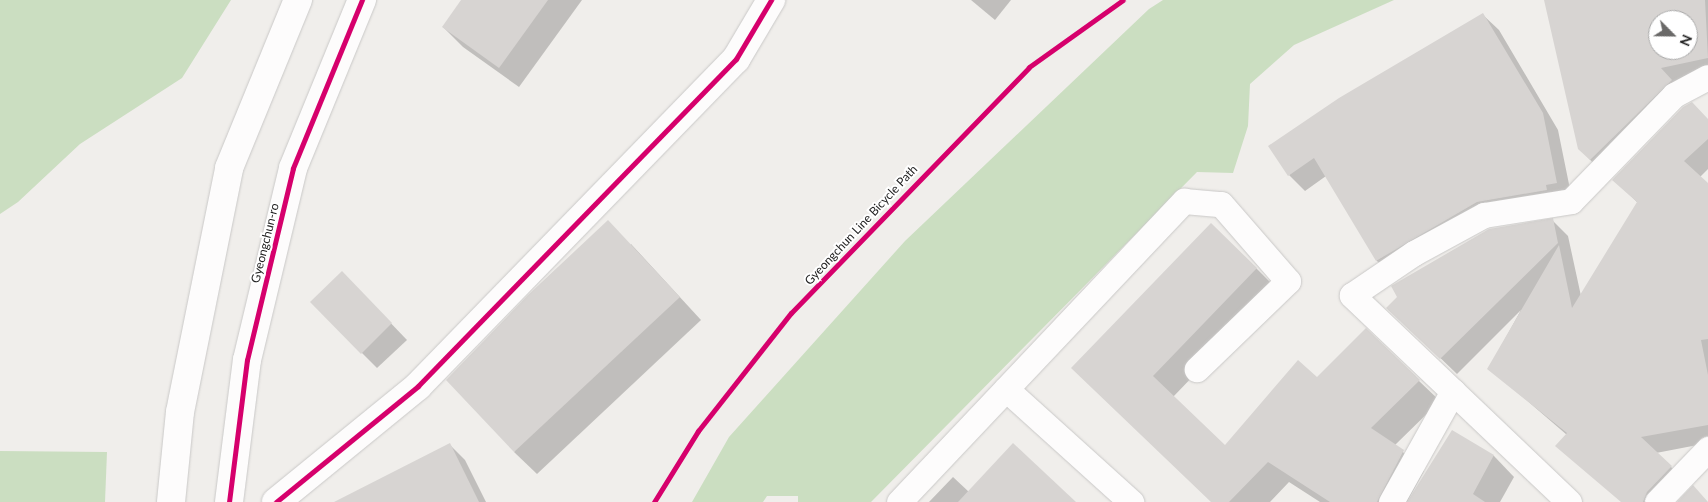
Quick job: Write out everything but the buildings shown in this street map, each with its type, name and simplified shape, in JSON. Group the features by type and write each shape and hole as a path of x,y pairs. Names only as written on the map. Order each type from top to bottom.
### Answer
{"street":[{"path":"171,502 180,412 229,168 298,0"},
{"name":"Gyeongchun-ro","path":"229,502 247,360 293,168 362,0"},
{"path":"276,502 418,386 736,59 771,0"}],"lane":[{"path":"1569,502 1352,295 1414,253 1484,216 1571,200 1674,94 1708,77"},
{"path":"899,502 1184,201 1220,204 1288,281 1197,369"},
{"path":"1006,389 1131,502"},
{"path":"1391,502 1453,391"},
{"path":"1657,502 1708,449"}],"green space":[{"path":"0,0 231,0 182,78 80,144 18,202 0,214"},
{"path":"1163,0 1394,0 1294,45 1250,84 1248,126 1233,173 1197,172 871,502 798,502 798,496 767,496 763,502 692,502 729,437 905,241 1149,9"},
{"path":"0,451 107,452 105,502 0,502"}],"cycle path":[{"path":"229,502 247,360 293,168 362,0"},
{"path":"276,502 418,386 736,59 771,0"},
{"name":"Gyeongchun Line Bicycle Path","path":"654,502 698,431 791,313 1029,67 1123,0"}]}
